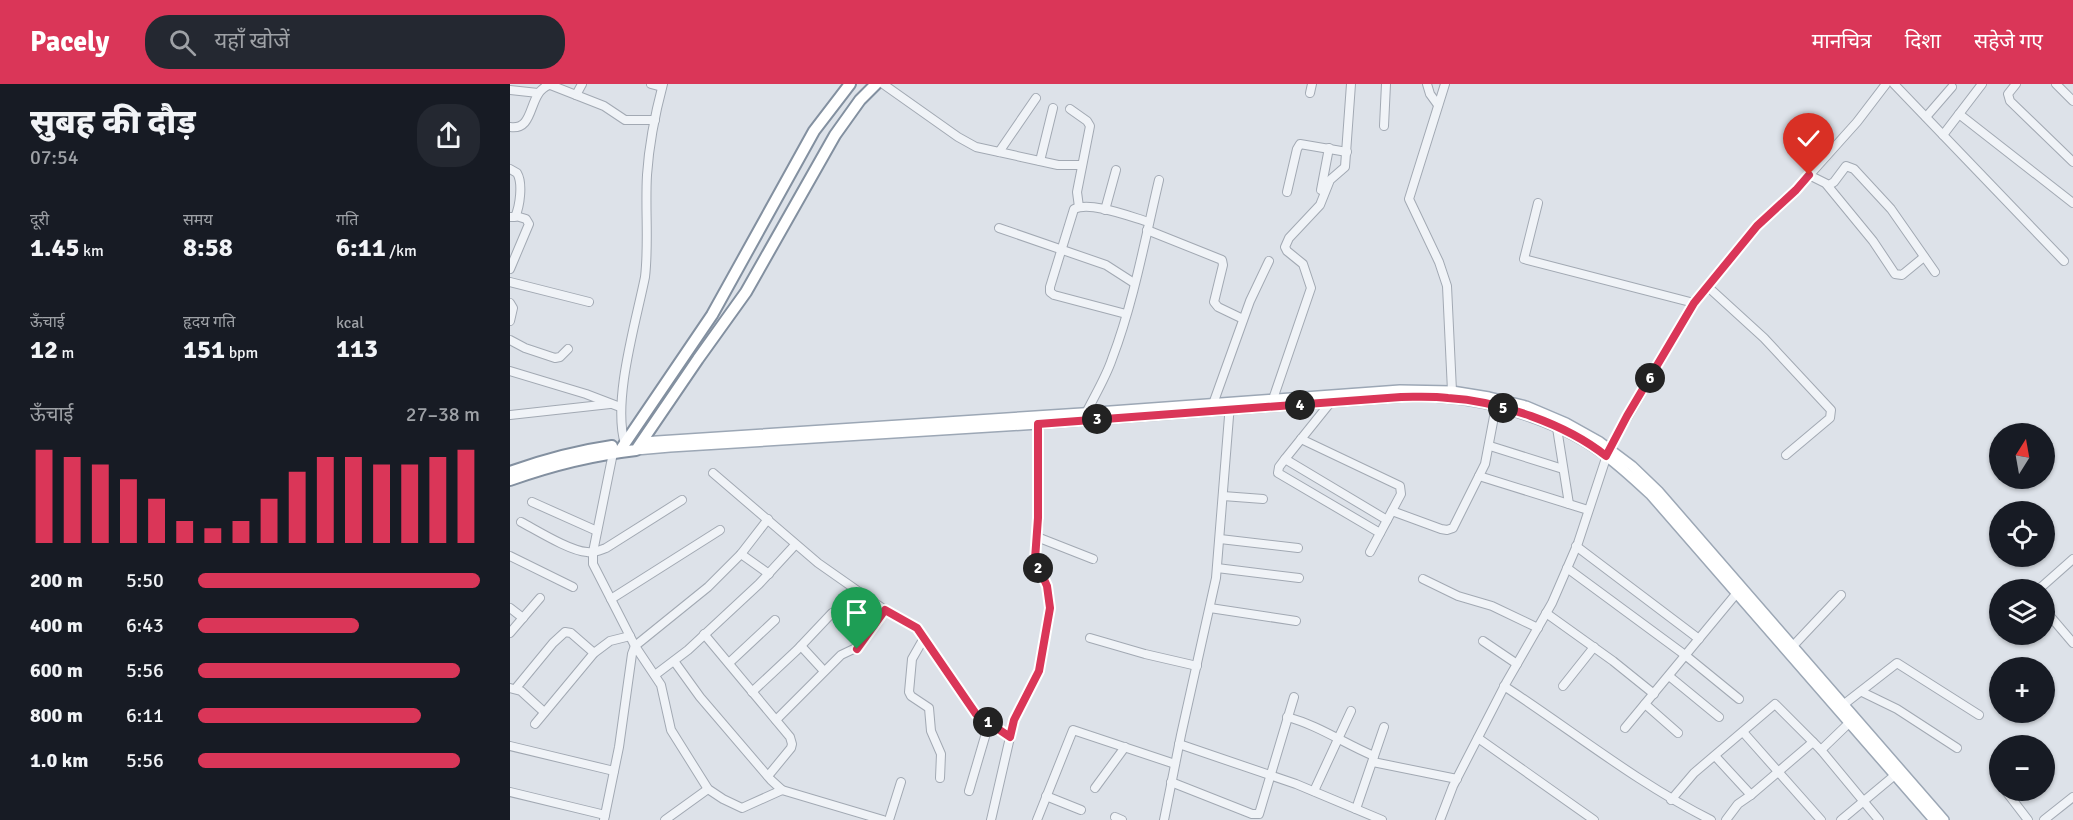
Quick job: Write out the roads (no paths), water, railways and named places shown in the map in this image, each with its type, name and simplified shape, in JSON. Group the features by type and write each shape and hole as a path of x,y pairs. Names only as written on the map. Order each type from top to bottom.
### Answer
{"highway":[{"path":"619,450 712,315 814,130 850,84"},
{"path":"510,480 547,466 639,446 746,292 836,135 860,100 876,84"},
{"path":"510,472 581,450 619,450"}],"main road":[{"path":"1037,420 1086,413 1213,404 1230,406 1273,399 1400,390 1452,391 1489,397 1526,406 1566,423 1607,452 1632,466 1658,492 1944,820"},
{"path":"639,446 1230,406 1330,403 1401,397 1448,398 1496,406 1525,414 1607,452 1651,495 1934,820"}],"street":[{"path":"576,95 582,84"},
{"path":"651,84 662,85 649,149 648,255 620,407 619,450 597,531 592,561 635,646 661,685 671,730 708,789 742,808 782,790"},
{"path":"883,84 962,140 976,147 1058,165 1082,165"},
{"path":"1273,399 1311,288 1303,264 1285,247 1289,238 1317,209 1327,183 1345,166 1351,84"},
{"path":"1384,126 1386,84"},
{"path":"1427,84 1438,105"},
{"path":"1445,84 1409,199 1439,262 1448,290 1452,391"},
{"path":"1440,820 1456,779 1504,686 1546,613 1567,568 1607,452 1694,303 1757,226 1796,190 1857,122 1886,84"},
{"path":"1894,84 2064,261"},
{"path":"1943,135 1982,84"},
{"path":"2016,84 2008,94 2010,101 2073,162"},
{"path":"2056,84 2073,101"},
{"path":"510,127 519,127 525,123 538,93 549,85 604,106 625,120 655,120"},
{"path":"1926,117 1952,87"},
{"path":"510,90 538,93"},
{"path":"999,152 1036,98"},
{"path":"1040,161 1053,108"},
{"path":"1070,109 1088,121 1090,126 1077,192 1079,207"},
{"path":"1959,114 2073,203"},
{"path":"1287,192 1298,145 1304,144 1347,152"},
{"path":"1317,209 1329,148"},
{"path":"1827,184 1834,182 1846,166 1854,169 1891,209 1935,272"},
{"path":"510,168 517,172 520,178 513,217 526,219 529,224 510,268"},
{"path":"1105,210 1116,170"},
{"path":"1809,175 1827,184 1873,241 1895,274 1902,275 1924,257"},
{"path":"1086,413 1110,364 1126,314 1159,180"},
{"path":"1538,203 1524,259 1694,303"},
{"path":"1126,314 1052,294 1050,287 1072,213 1079,207 1105,210 1148,226 1222,260 1223,265 1214,302 1218,307 1243,319"},
{"path":"999,228 1106,265 1134,283"},
{"path":"1213,404 1243,319 1269,261"},
{"path":"510,282 589,302"},
{"path":"1707,286 1764,338 1831,410 1830,418 1786,455"},
{"path":"510,303 513,308 510,321"},
{"path":"510,340 525,348 555,358 560,357 568,349"},
{"path":"510,371 620,407"},
{"path":"1330,403 1278,470 1280,474 1380,533"},
{"path":"510,415 612,404"},
{"path":"1164,820 1217,568 1230,406"},
{"path":"1392,511 1441,529 1450,530 1456,525 1490,446 1496,406"},
{"path":"991,820 1014,720 1039,671 1050,608 1045,581 1036,564 1037,420"},
{"path":"1557,428 1569,504"},
{"path":"1301,439 1399,484 1402,491 1370,552"},
{"path":"1490,446 1563,469"},
{"path":"1285,459 1387,520"},
{"path":"713,473 795,545 885,610 917,628 934,656 975,712 1010,737"},
{"path":"1479,476 1588,510"},
{"path":"1223,496 1263,499"},
{"path":"521,522 566,545 585,552 593,552 606,548 682,500"},
{"path":"532,502 597,531"},
{"path":"510,792 605,817 635,646 693,601 741,554 768,519"},
{"path":"611,599 720,531"},
{"path":"1037,537 1093,559"},
{"path":"1220,539 1298,548"},
{"path":"655,675 675,661 769,574 795,545"},
{"path":"1576,546 1699,639"},
{"path":"741,554 769,574"},
{"path":"510,556 573,586"},
{"path":"2050,579 2073,559"},
{"path":"1217,568 1299,578"},
{"path":"1567,568 1739,699"},
{"path":"1424,579 1458,596 1492,606 1538,628"},
{"path":"1625,728 1736,594"},
{"path":"1792,647 1841,595"},
{"path":"510,633 540,598"},
{"path":"510,608 523,618"},
{"path":"1210,608 1296,621"},
{"path":"776,720 841,655 860,646 885,610"},
{"path":"752,692 832,613"},
{"path":"1546,613 1654,694"},
{"path":"729,663 775,620"},
{"path":"2055,622 2073,642"},
{"path":"544,712 513,688 553,643 566,632 571,633 594,653"},
{"path":"704,634 790,737 792,744 768,776"},
{"path":"535,724 594,653 610,641 630,636"},
{"path":"924,638 912,659 909,692 911,696 925,703 929,709 930,731 942,758 940,778"},
{"path":"1090,638 1197,666"},
{"path":"1483,641 1517,664"},
{"path":"801,646 825,671"},
{"path":"1563,686 1593,647"},
{"path":"675,661 700,697 782,790 883,820"},
{"path":"1843,705 1862,692 1895,663 1900,663 1979,715"},
{"path":"1668,675 1719,717"},
{"path":"1504,686 1671,800 1711,820"},
{"path":"1862,692 1897,709 1957,748"},
{"path":"1171,782 1256,815 1261,811 1294,697"},
{"path":"1645,704 1678,733"},
{"path":"1671,800 1695,772 1775,704 1821,750 1879,820"},
{"path":"1314,791 1351,711"},
{"path":"1287,717 1310,724 1374,759 1456,779"},
{"path":"969,790 989,723"},
{"path":"1821,750 1849,723"},
{"path":"1356,809 1384,727"},
{"path":"1037,820 1073,730 1175,764"},
{"path":"1743,732 1821,820"},
{"path":"1478,738 1594,820"},
{"path":"1726,820 1738,804 1813,742"},
{"path":"1179,744 1314,791 1382,820"},
{"path":"510,746 614,771"},
{"path":"1095,788 1125,747"},
{"path":"1715,756 1751,795"},
{"path":"1841,820 1895,775"},
{"path":"889,820 901,782"},
{"path":"665,820 708,789"},
{"path":"1047,796 1082,810"},
{"path":"2044,820 2073,796"},
{"path":"2014,801 2028,820"}]}
